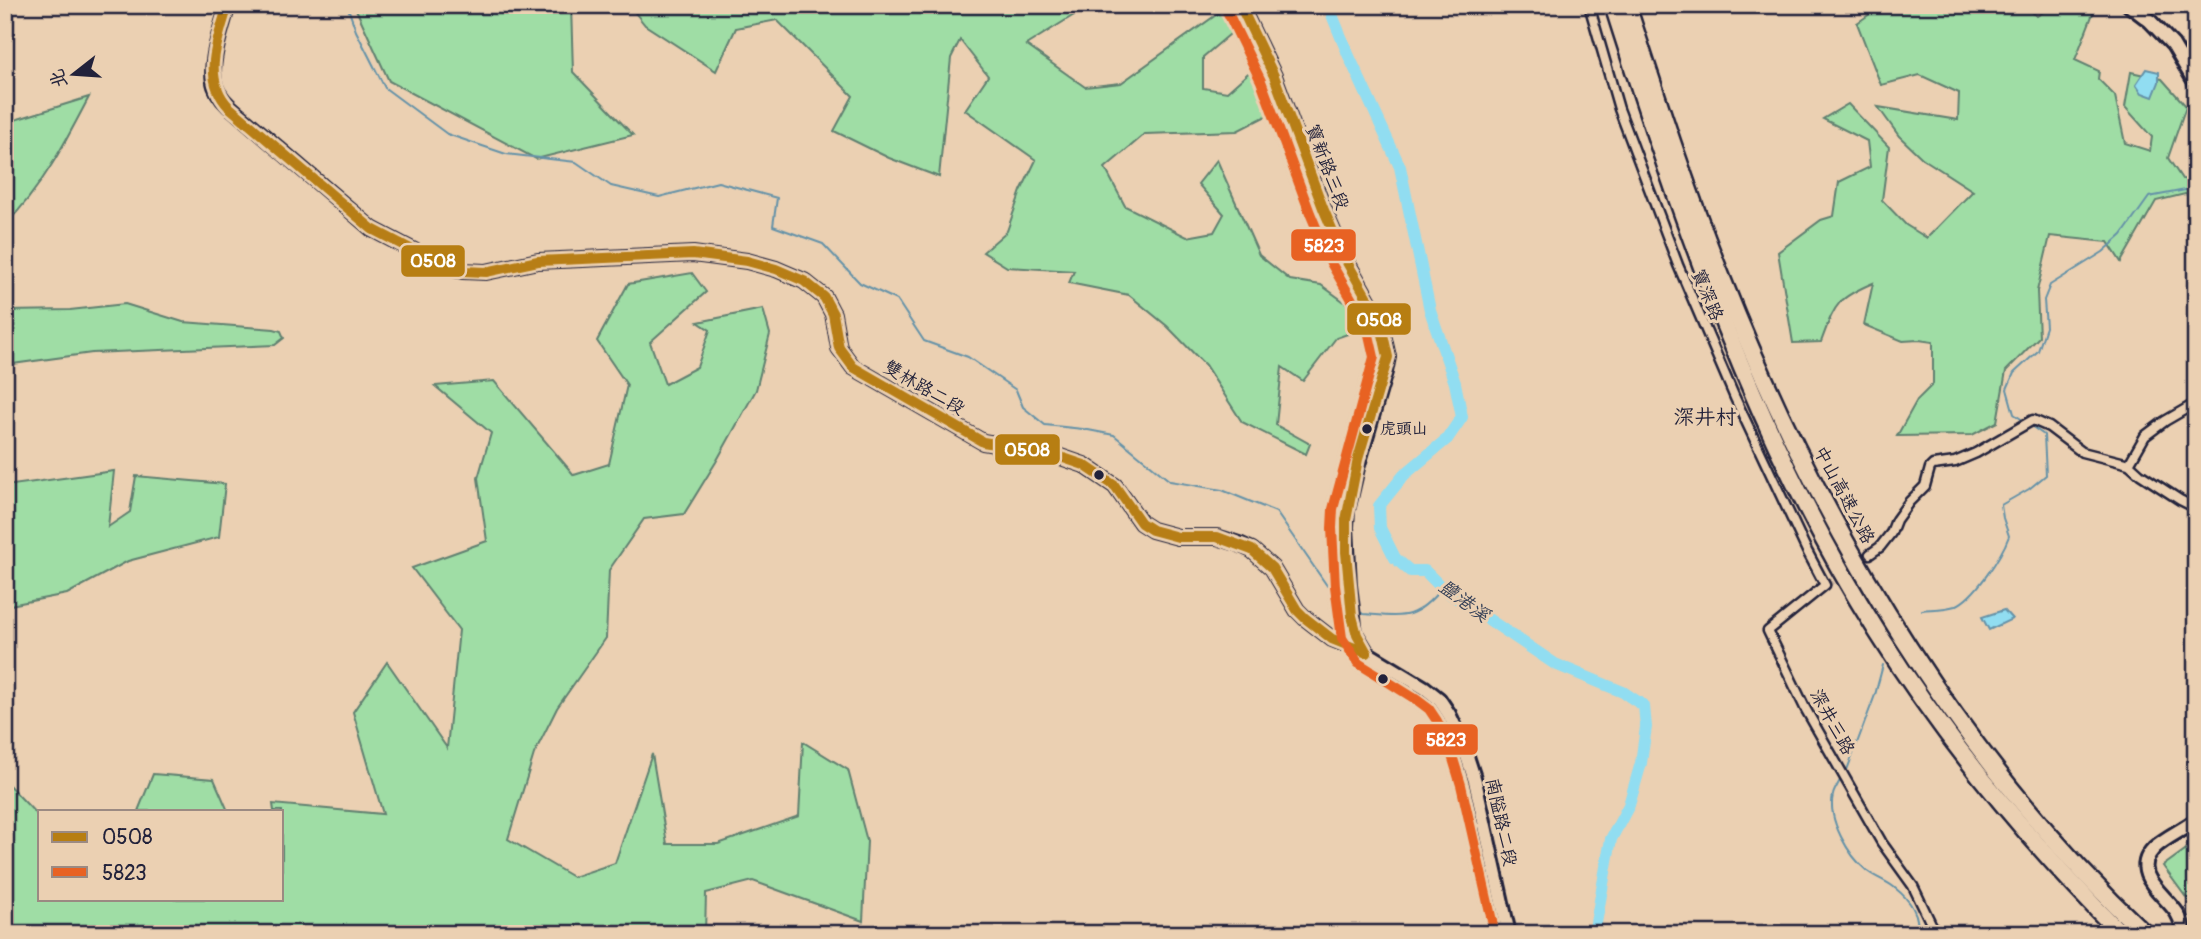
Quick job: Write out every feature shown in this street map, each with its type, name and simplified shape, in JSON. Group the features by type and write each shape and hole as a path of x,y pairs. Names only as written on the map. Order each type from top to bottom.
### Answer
{"highway":[{"name":"中山高速公路","path":"1613,5 1707,282 1785,462 1836,561 1877,632 1976,772 2059,870 2122,934"},
{"name":"中山高速公路","path":"1627,5 1682,170 1723,281 1790,433 1846,542 1923,669 1997,772 2071,859 2145,934"}],"street":[{"name":"雙林路二段","path":"228,5 214,69 214,80 220,97 372,229 444,267 470,272 494,271 538,261 693,254 741,260 776,269 803,281 824,297 833,314 839,348 853,367 984,442 1058,455 1105,477 1115,486 1141,523 1152,530 1178,537 1217,537 1252,550 1272,568 1297,610 1305,618 1332,639 1367,653"},
{"name":"寶新路三段","path":"1240,5 1274,76 1323,208 1339,245 1380,321 1386,344 1388,357 1385,372 1354,478 1346,527 1354,633 1367,653"},
{"name":"寶深路","path":"1589,5 1619,109 1678,265 1735,398 1825,585"},
{"path":"2129,5 2150,21 2172,45 2196,84"},
{"path":"2130,464 2145,436 2196,403"},
{"path":"1870,554 1891,533 1896,520 1909,502 1925,486 1933,465 1955,462 1976,453 2031,421 2049,427 2082,452 2130,464 2150,481 2196,508"},
{"name":"深井三路","path":"1825,585 1768,631 1805,708 1882,843 1913,886 1936,934"},
{"name":"南隘路二段","path":"1367,653 1425,688 1439,699 1449,714 1463,744 1475,781 1508,934"},
{"path":"2183,934 2183,924 2176,911 2150,882 2147,863 2151,852 2157,846 2196,820"}],"green space":[{"path":"354,5 571,5 573,72 633,135 536,159 389,81"},
{"path":"629,5 1090,5 1026,45 1085,87 1121,83 1230,5 1236,29 1203,57 1203,88 1227,92 1263,60 1274,112 1237,131 1145,134 1105,168 1125,206 1187,237 1214,232 1224,214 1198,184 1217,160 1259,255 1290,280 1321,285 1373,325 1336,338 1303,381 1282,367 1276,425 1310,444 1306,454 1242,422 1205,365 1167,326 1129,295 1069,283 1074,271 1007,267 983,252 1007,231 1021,191 1036,160 965,110 988,76 960,40 951,58 939,177 889,158 834,131 853,96 777,20 736,28 716,71 645,25"},
{"path":"1883,5 2023,5 2037,16 2054,5 2086,5 2095,8 2075,60 2099,71 2098,79 2115,96 2125,143 2150,151 2152,137 2125,107 2131,72 2162,79 2186,106 2168,158 2182,179 2196,180 2196,197 2185,194 2156,201 2121,262 2108,242 2050,236 2037,291 2039,337 2006,371 1997,422 1972,435 1897,436 1917,400 1933,384 1933,342 1903,341 1864,325 1873,283 1851,294 1838,305 1821,342 1793,343 1778,252 1821,220 1834,216 1839,182 1870,167 1867,141 1823,119 1848,104 1889,147 1882,200 1906,225 1927,238 1973,191 1922,158 1899,136 1878,107 1958,120 1959,93 1920,75 1881,85 1857,23"},
{"path":"89,97 42,180 5,225 5,123"},
{"path":"692,273 706,292 650,342 665,384 697,367 710,330 698,322 763,309 770,334 756,390 684,514 644,519 609,570 606,638 557,708 534,754 508,839 573,877 615,863 652,754 667,844 718,844 799,816 803,742 848,770 867,841 863,921 753,881 706,893 705,934 5,934 5,781 38,816 38,900 284,900 284,810 274,810 273,804 383,814 353,712 387,662 447,748 459,630 412,568 487,541 478,478 491,433 435,386 494,381 574,475 609,464 627,385 597,341 628,284"},
{"path":"125,304 183,322 274,329 281,331 284,338 275,345 92,353 5,365 5,311 70,310"},
{"path":"114,471 108,527 130,512 136,476 225,484 219,537 128,561 67,594 5,606 5,486"},
{"path":"153,774 214,779 228,810 138,810"},
{"path":"2196,842 2196,934 2193,934 2193,907 2163,866"}],"water":[{"path":"2146,69 2159,72 2159,82 2153,97 2142,93 2136,84"},
{"path":"2004,610 2012,619 1989,630 1982,617"}],"waterway":[{"path":"347,5 356,31 385,88 447,134 506,154 576,162 611,186 659,197 718,182 777,198 773,226 823,244 860,283 897,300 924,341 968,357 1016,390 1023,407 1045,425 1114,435 1170,481 1222,490 1276,512 1330,590 1346,602"},
{"name":"鹽港溪","path":"1331,5 1332,15 1348,54 1400,167 1430,310 1455,383 1462,417 1447,439 1404,475 1379,506 1380,528 1395,558 1410,571 1425,571 1442,588 1555,664 1623,692 1644,706 1646,727 1641,763 1629,805 1611,839 1594,934"},
{"path":"2024,421 2014,414 2007,389 2014,373 2038,351 2046,327 2044,300 2050,285 2103,252 2122,235 2149,197 2196,188"},
{"path":"1922,610 1951,607 1963,601 1987,575 2000,554 2009,536 2001,505 2029,489 2046,475 2044,435 2031,426"},
{"path":"1359,611 1363,614 1399,616 1416,612 1442,588"},
{"path":"1847,770 1875,695 1883,665"},
{"path":"1840,780 1832,805 1841,837 1860,864 1900,892 1909,903 1916,914 1916,934"}],"tunnel":[{"path":"1825,585 1870,554"}],"transit line":[{"name":"0508","path":"228,5 214,58 216,84 221,96 229,107 372,229 445,267 463,271 486,272 538,261 693,254 747,261 776,269 804,281 824,297 833,314 839,348 853,367 983,442 1049,453 1084,465 1115,486 1141,523 1152,530 1178,537 1217,537 1252,550 1272,568 1297,610 1305,618 1332,639 1367,653"},
{"name":"0508","path":"1240,5 1274,76 1344,257 1380,321 1388,357 1358,459 1346,520 1352,616 1357,635 1367,653"},
{"name":"5823","path":"1227,11 1261,81 1331,263 1367,326 1374,357 1333,509 1335,586 1342,638 1358,663 1417,700 1429,709 1437,721 1450,749 1461,785 1495,934"}],"place":[{"name":"虎頭山","path":"1367,429"}],"district":[{"name":"深井村","path":"1705,417"}]}
